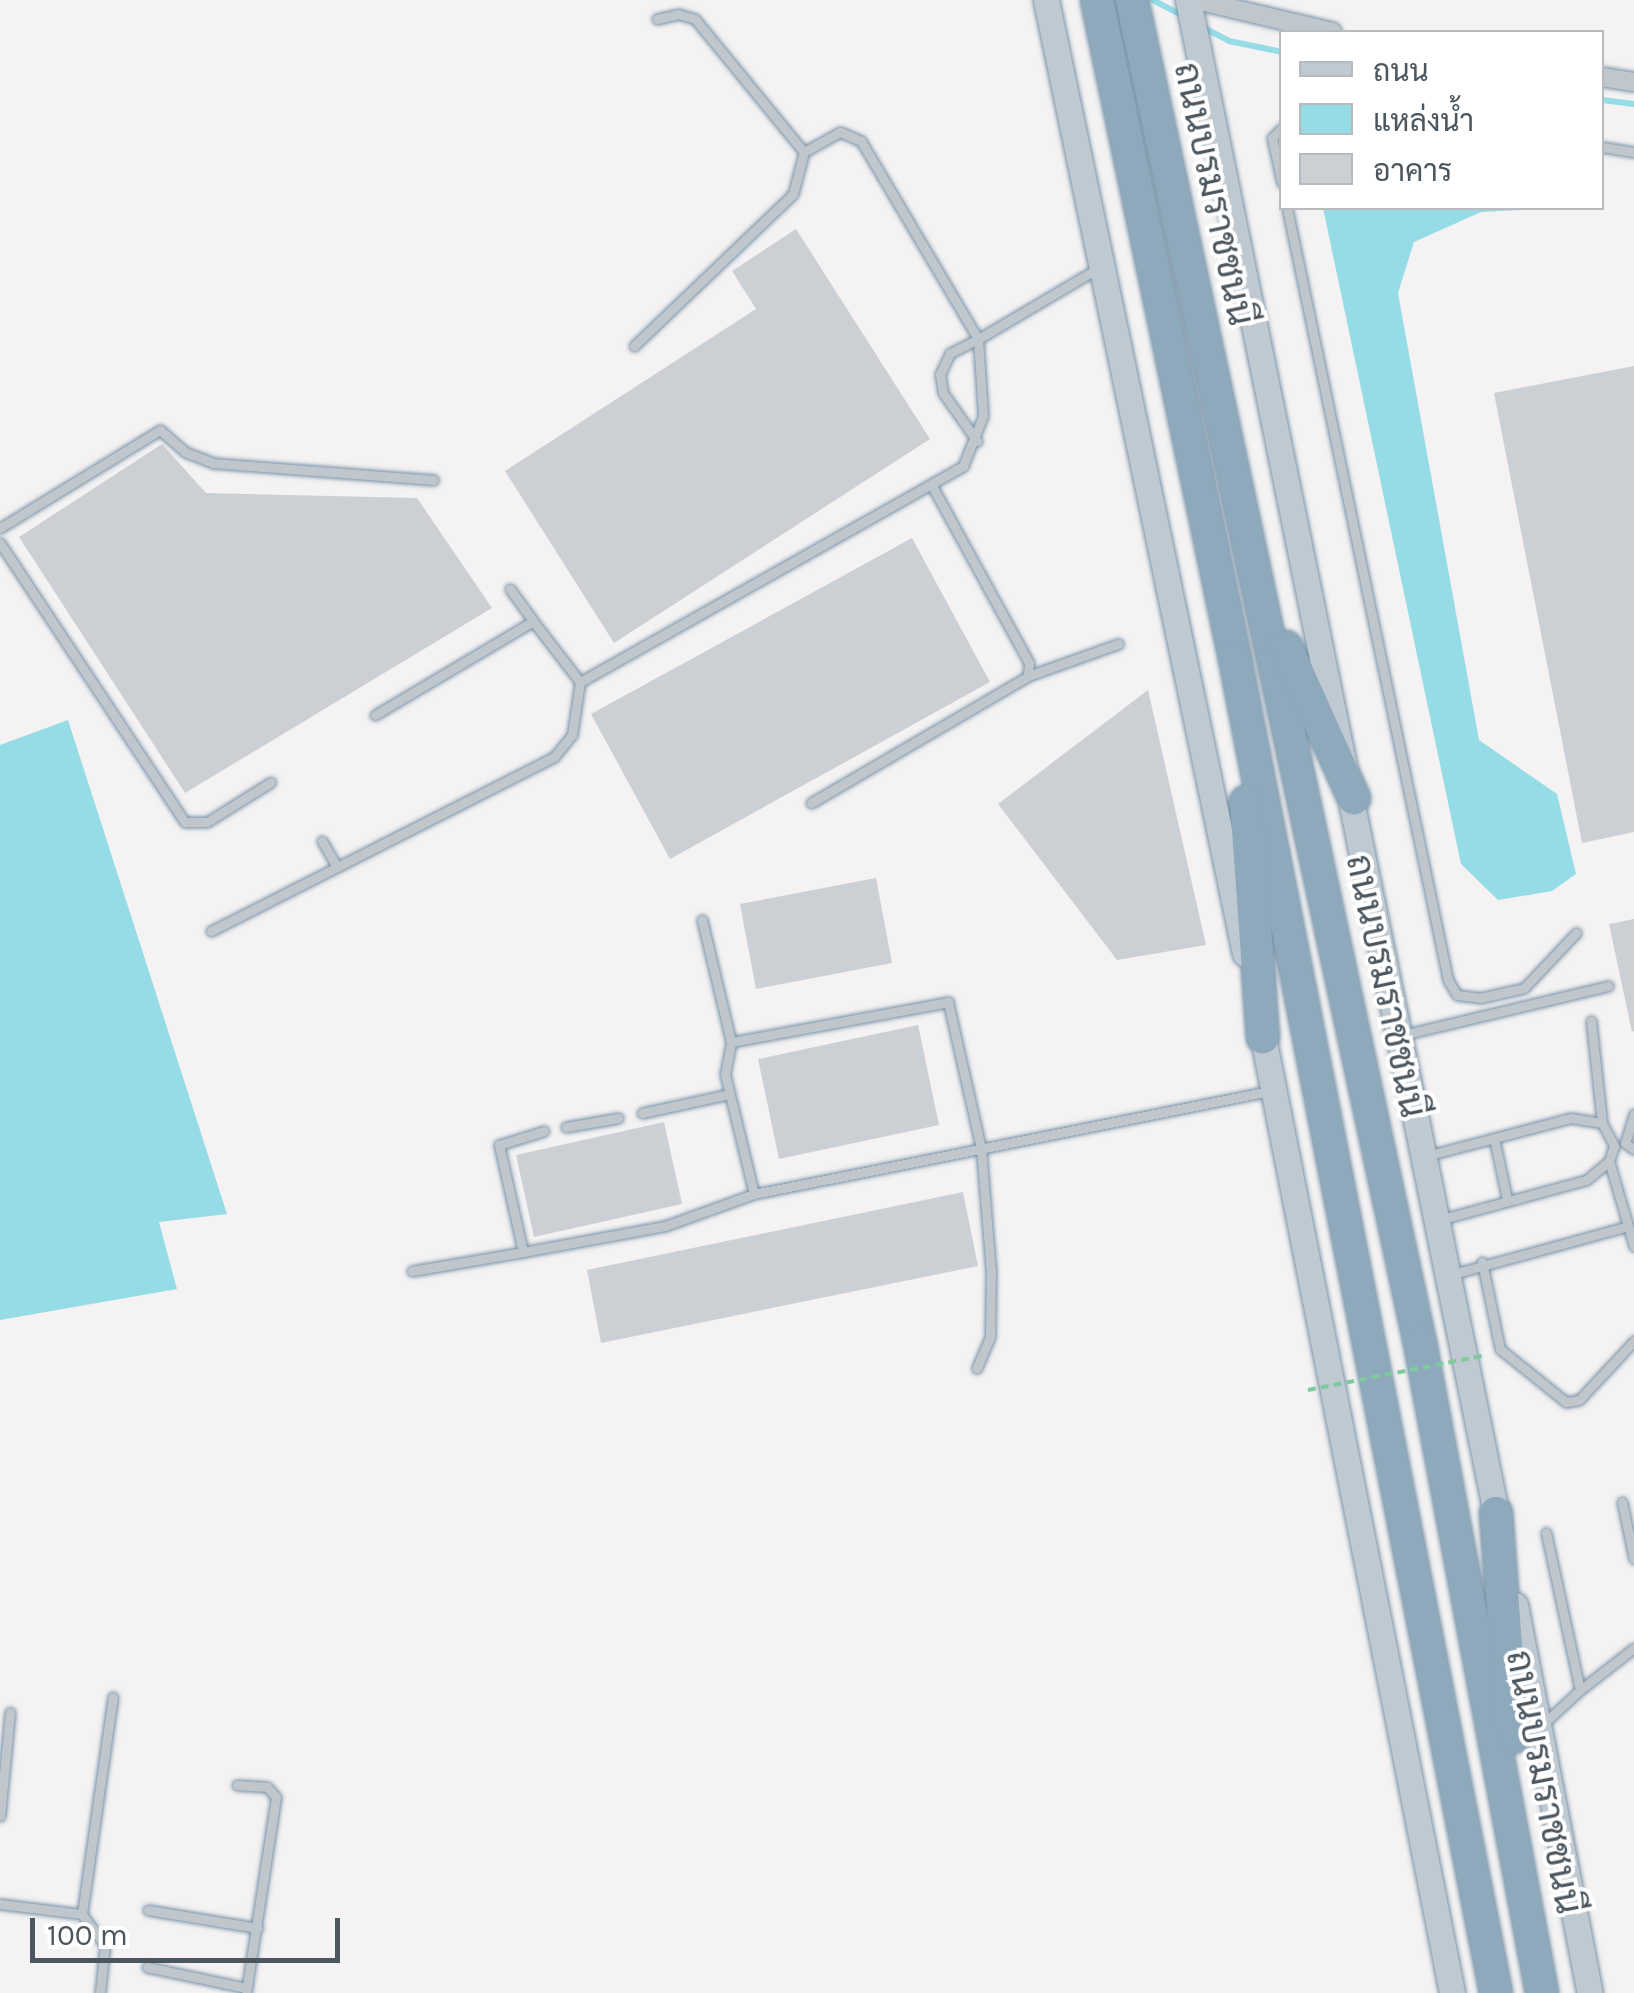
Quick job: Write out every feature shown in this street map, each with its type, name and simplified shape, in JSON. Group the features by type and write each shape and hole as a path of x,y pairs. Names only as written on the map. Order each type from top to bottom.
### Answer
{"highway":[{"name":"ถนนบรมราชชนนี","path":"1097,0 1235,658 1496,1993"},
{"name":"ถนนบรมราชชนนี","path":"1132,5 1420,1342 1542,1993"},
{"path":"1258,584 1354,798"},
{"path":"1235,658 1263,1037"},
{"path":"1496,1512 1525,1893"}],"main road":[{"path":"1046,0 1263,1037 1452,1993"},
{"path":"1188,0 1402,1035 1590,1993"}],"street":[{"path":"1201,1 1324,30"},
{"path":"1604,77 1634,82"}],"lane":[{"path":"657,20 678,14 694,19 804,152"},
{"path":"1279,131 1272,138 1279,170"},
{"path":"580,682 963,466 977,440 983,416 978,339 860,140 840,132 804,152 793,194 634,346"},
{"path":"1604,148 1634,152"},
{"path":"1286,210 1448,980 1457,995 1480,998 1524,988 1576,933"},
{"path":"977,440 943,394 940,374 950,353 1100,268"},
{"path":"0,528 160,430 185,452 213,463 433,480"},
{"path":"932,484 1030,663 1028,676"},
{"path":"0,543 185,822 206,822 271,782"},
{"path":"211,932 554,756 572,735 580,682 510,589"},
{"path":"375,715 532,622"},
{"path":"811,803 1028,676 1118,644"},
{"path":"322,841 337,868"},
{"path":"702,920 731,1042 729,1094 754,1194"},
{"path":"1402,1035 1608,986"},
{"path":"731,1042 948,1002 981,1148 991,1271 990,1337 978,1368"},
{"path":"1591,1020 1602,1123"},
{"path":"412,1271 664,1226 754,1194 1273,1090"},
{"path":"642,1113 729,1094"},
{"path":"1439,1220 1586,1180 1627,1145 1634,1114"},
{"path":"566,1127 618,1118"},
{"path":"1426,1156 1570,1118 1602,1123 1627,1145"},
{"path":"523,1252 498,1145 544,1131"},
{"path":"1494,1138 1508,1199"},
{"path":"1609,1161 1634,1246"},
{"path":"1450,1275 1482,1262 1628,1226"},
{"path":"1482,1262 1500,1349 1566,1402 1579,1400 1634,1341"},
{"path":"1622,1502 1634,1559"},
{"path":"1546,1534 1580,1690"},
{"path":"1540,1726 1634,1648"},
{"path":"100,1993 105,1945 82,1914 114,1697"},
{"path":"0,1816 10,1712"},
{"path":"147,1967 247,1990 276,1798 267,1787 237,1785"},
{"path":"0,1904 82,1914"},
{"path":"148,1910 258,1928"}],"path":[{"path":"1308,1390 1482,1356"}],"water":[{"path":"1323,210 1519,210 1481,212 1414,242 1398,293 1479,740 1557,794 1576,874 1552,891 1498,900 1461,864"},
{"path":"68,720 227,1214 159,1222 177,1289 0,1320 0,745"}],"building":[{"path":"796,229 930,439 614,643 505,471 756,309 732,271"},
{"path":"1634,366 1634,832 1582,843 1494,393"},
{"path":"162,444 206,493 417,498 492,608 185,793 19,537"},
{"path":"912,538 990,682 670,859 591,714"},
{"path":"1148,690 1206,945 1117,960 998,804"},
{"path":"876,878 892,963 756,989 740,904"},
{"path":"1634,919 1634,1031 1632,1032 1609,924"},
{"path":"918,1025 939,1125 779,1159 758,1059"},
{"path":"664,1122 682,1204 534,1237 516,1155"},
{"path":"963,1192 978,1266 601,1343 587,1270"}],"waterway":[{"path":"1153,0 1183,16"},
{"path":"1202,27 1229,41 1279,51"},
{"path":"1604,100 1634,104"}]}
